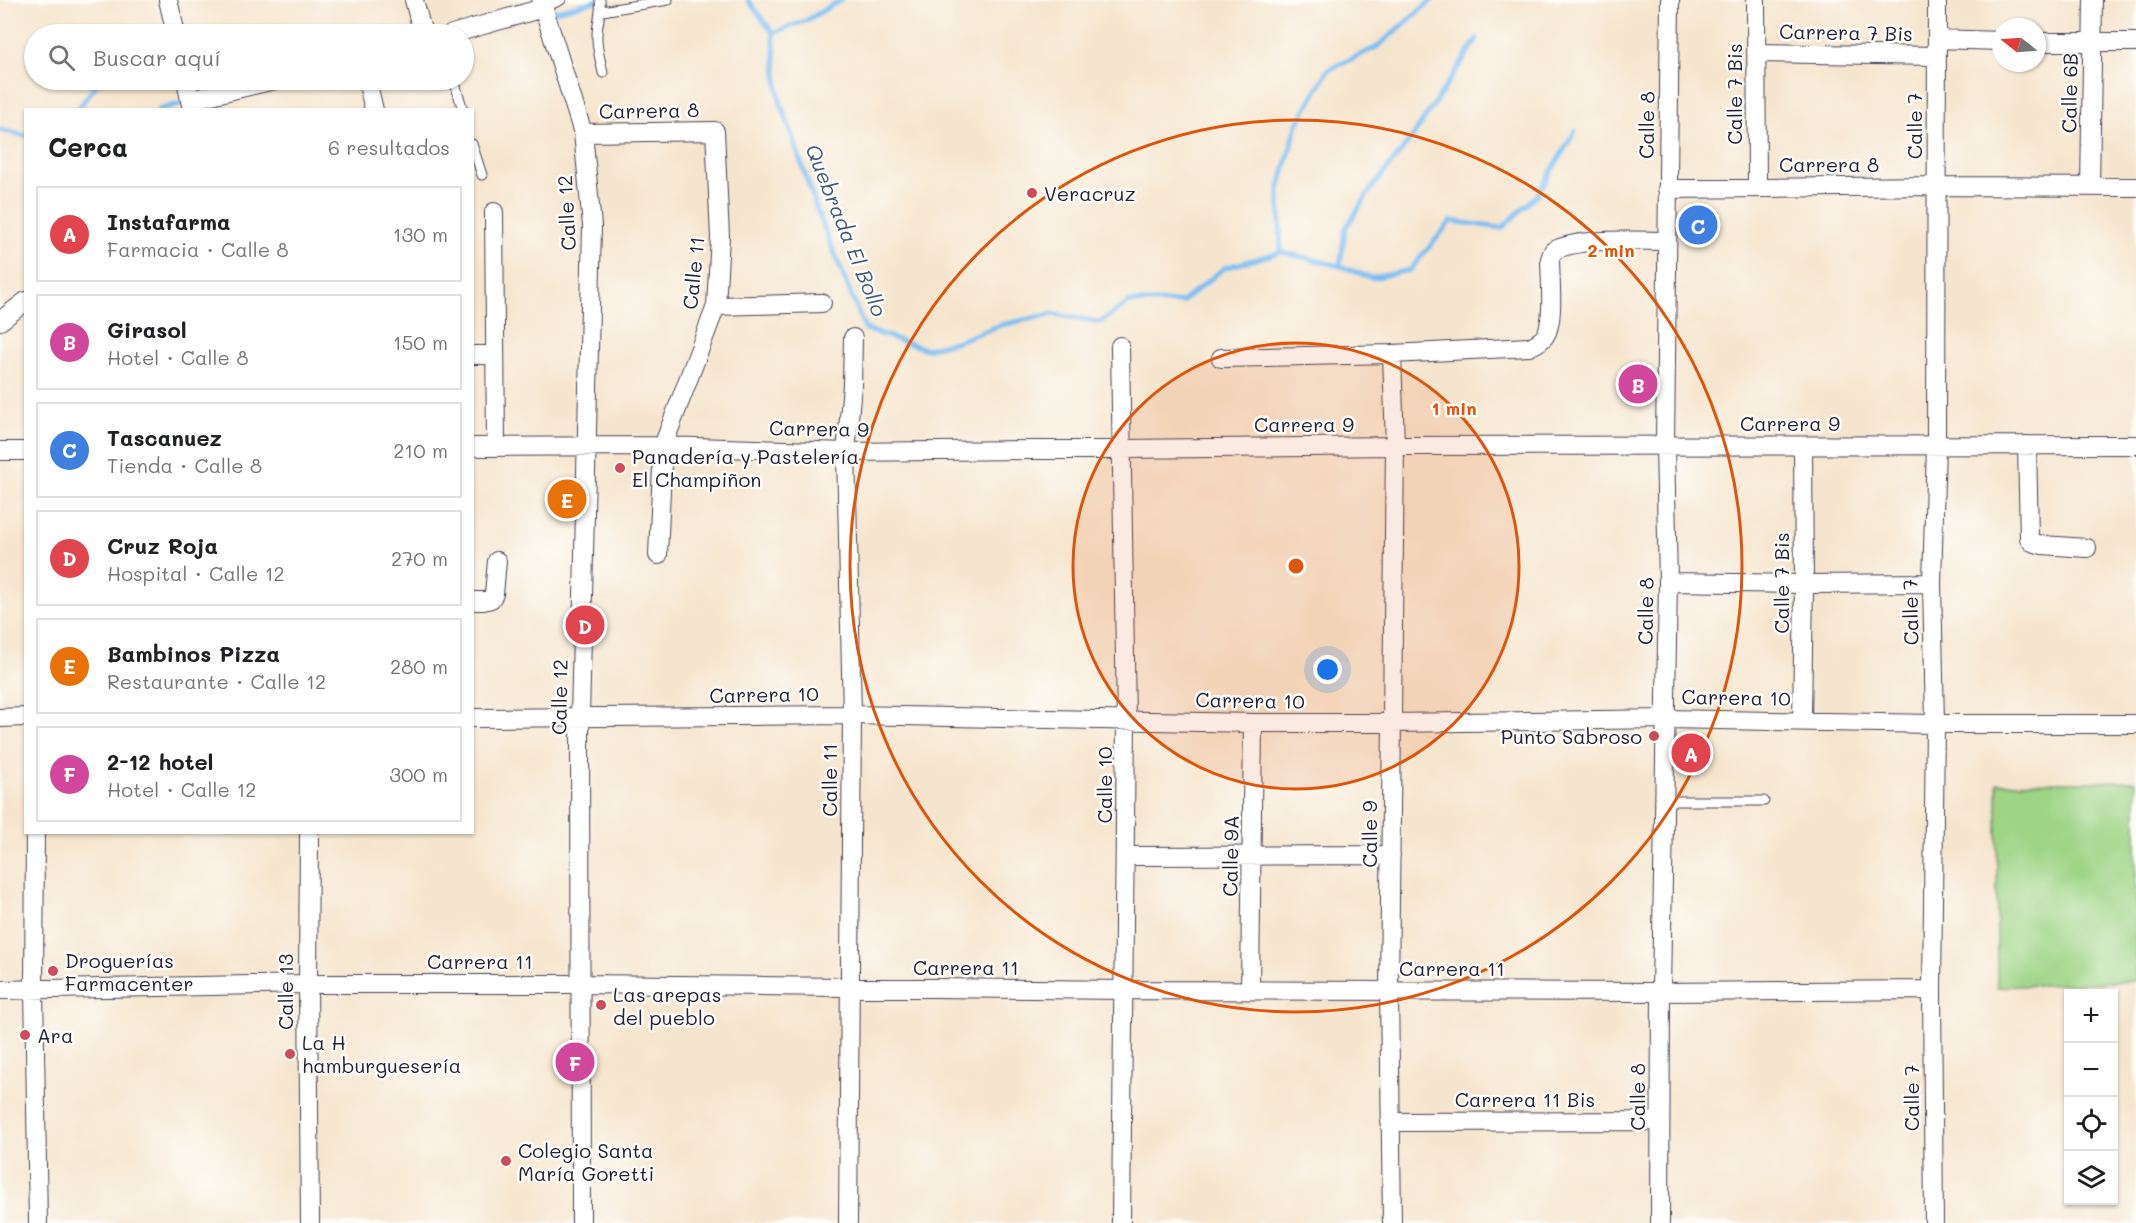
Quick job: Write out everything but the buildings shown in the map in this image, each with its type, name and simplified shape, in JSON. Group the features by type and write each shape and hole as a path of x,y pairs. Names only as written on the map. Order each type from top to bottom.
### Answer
{"street":[{"path":"168,0 174,24"},
{"path":"414,0 420,24"},
{"name":"Calle 8","path":"1660,1223 1660,992 1668,582 1665,446 1670,0"},
{"name":"Calle 7 Bis","path":"1756,0 1757,187"},
{"name":"Calle 7","path":"1934,1223 1932,990 1935,724 1932,583 1936,445 1936,0"},
{"name":"Calle 6B","path":"2090,187 2093,0"},
{"path":"474,27 542,4"},
{"name":"Calle 12","path":"542,4 583,133 592,226 580,718 581,1223"},
{"name":"Carrera 7 Bis","path":"1756,53 1936,48 1992,42"},
{"path":"2046,42 2136,42"},
{"path":"188,90 191,105 241,90"},
{"path":"369,90 374,108"},
{"name":"Carrera 8","path":"583,133 715,131"},
{"name":"Calle 11","path":"658,555 663,446 716,306 720,237 715,131"},
{"name":"Carrera 8","path":"1667,189 1936,186 2136,187"},
{"path":"494,212 496,447"},
{"path":"1221,358 1392,354 1529,347 1540,342 1550,323 1550,260 1553,251 1563,246 1579,244 1667,241"},
{"path":"0,321 24,303"},
{"path":"716,306 822,303"},
{"name":"Calle 11","path":"848,1223 852,715 846,452 852,385 853,338"},
{"name":"Calle 10","path":"1120,346 1126,721 1121,1223"},
{"name":"Calle 9","path":"1392,354 1395,446 1389,991 1392,1223"},
{"path":"474,355 494,355"},
{"path":"2027,445 2032,542 2087,548"},
{"name":"Carrera 9","path":"474,447 663,446 846,452 1395,446 2136,445"},
{"name":"Calle 7 Bis","path":"1802,720 1803,446"},
{"path":"0,451 24,451"},
{"path":"474,601 491,599 494,594 497,561"},
{"path":"1668,582 1932,583"},
{"name":"Carrera 10","path":"474,718 852,715 1253,723 1665,719 1935,724 2136,724"},
{"path":"0,718 24,717"},
{"name":"Calle 9A","path":"1250,990 1253,723"},
{"path":"35,834 34,990 38,1223"},
{"name":"Calle 13","path":"309,834 310,1223"},
{"path":"1126,856 1391,855"},
{"name":"Carrera 11","path":"0,990 308,984 581,984 1125,990 1660,992 1932,990"},
{"name":"Carrera 11 Bis","path":"1390,1122 1659,1121"}],"lane":[{"path":"542,4 561,0"},
{"path":"600,0 602,11 597,29 597,41 603,73"},
{"path":"602,11 668,0"},
{"path":"457,90 462,108"},
{"path":"474,150 482,175"},
{"path":"1663,801 1764,801"}],"green space":[{"path":"2136,781 2136,981 1997,987 1997,783"}],"waterway":[{"path":"548,13 599,0"},
{"path":"748,0 773,33 805,21 841,0"},
{"name":"Quebrada El Bollo","path":"773,33 779,97 817,210 865,329 926,349 955,342 1001,325 1052,314 1100,322 1130,302 1182,302 1224,268 1281,252 1279,190 1297,125 1328,70 1377,47 1432,0"},
{"path":"1281,252 1340,266 1345,229 1369,192 1411,139 1477,39"},
{"path":"79,108 92,90"},
{"path":"165,108 187,102"},
{"path":"0,130 24,136"},
{"path":"1340,266 1372,278 1410,270 1451,221 1502,228 1538,194 1575,131"}],"place":[{"name":"Veracruz","path":"1032,193"},
{"name":"Tascanuez","path":"1698,225"},
{"name":"Girasol","path":"1638,384"},
{"name":"Panadería y Pastelería El Champiñon","path":"620,468"},
{"name":"Bambinos Pizza","path":"567,499"},
{"name":"Cruz Roja","path":"585,625"},
{"name":"Punto Sabroso","path":"1654,736"},
{"name":"Instafarma","path":"1691,753"},
{"name":"Droguerías Farmacenter","path":"53,971"},
{"name":"Las arepas del pueblo","path":"601,1005"},
{"name":"Ara","path":"25,1035"},
{"name":"La H hamburguesería","path":"290,1054"},
{"name":"2-12 hotel","path":"575,1062"},
{"name":"Colegio Santa María Goretti","path":"506,1161"}]}
